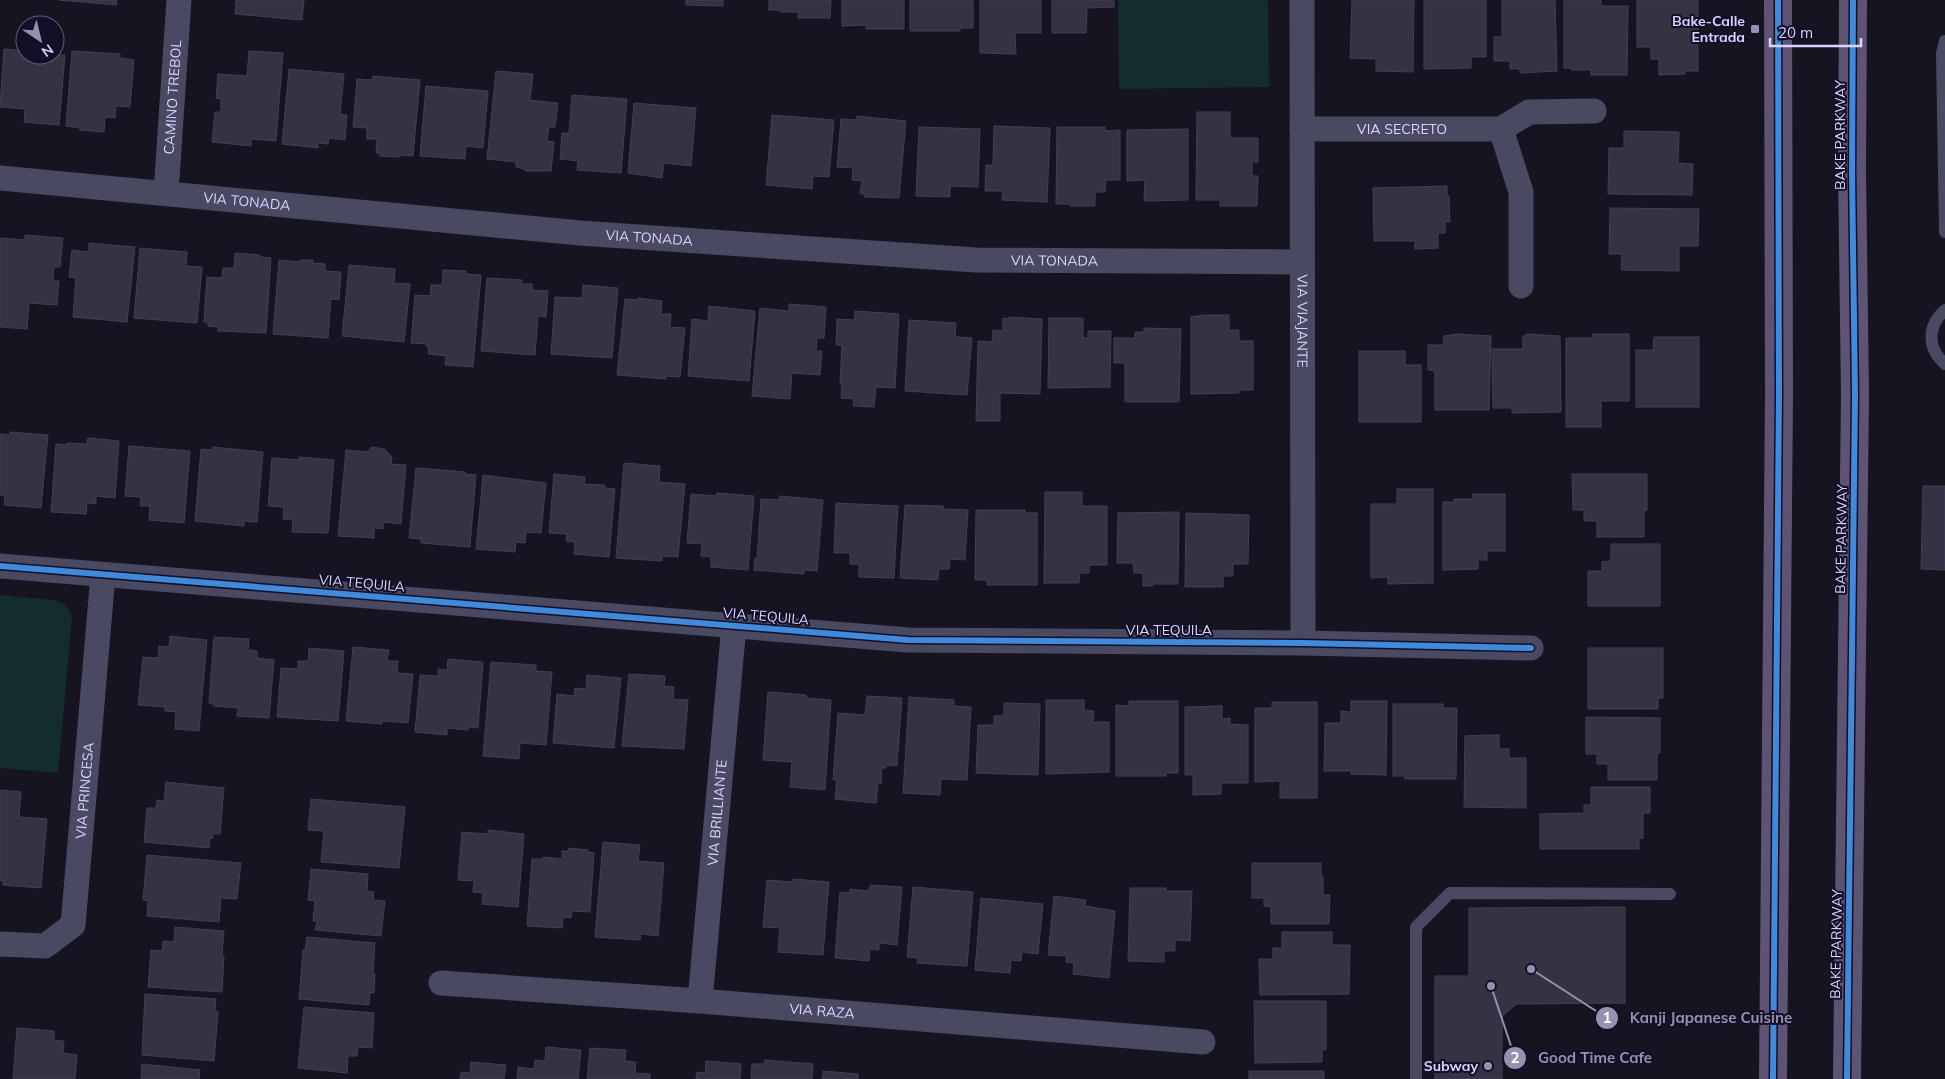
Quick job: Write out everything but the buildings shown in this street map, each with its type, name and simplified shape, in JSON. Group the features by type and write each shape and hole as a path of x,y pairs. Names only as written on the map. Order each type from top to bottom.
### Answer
{"main road":[{"path":"1773,1079 1779,395 1778,0"},
{"name":"BAKE PARKWAY","path":"1847,1079 1855,395 1852,172 1853,0"}],"street":[{"name":"CAMINO TREBOL","path":"166,193 180,0"},
{"name":"VIA VIAJANTE","path":"1302,0 1303,643"},
{"path":"1521,286 1521,192 1501,129 1529,112 1594,111"},
{"name":"VIA SECRETO","path":"1302,129 1501,129"},
{"name":"VIA TONADA","path":"0,178 580,233 976,260 1302,262"},
{"name":"VIA TEQUILA","path":"0,566 908,640 1303,643 1531,648"},
{"name":"VIA PRINCESA","path":"0,944 45,946 73,925 103,575"},
{"name":"VIA BRILLIANTE","path":"700,1001 734,625"},
{"name":"VIA RAZA","path":"441,983 700,1001 1202,1042"}],"lane":[{"path":"1945,41 1942,53 1945,232"},
{"path":"1945,310 1938,316 1931,336 1932,347 1945,364"},
{"path":"1416,1079 1416,927 1450,893 1670,894"}],"green space":[{"path":"1118,0 1268,0 1269,87 1119,89"},
{"path":"0,595 54,600 66,606 72,617 58,773 0,768"}],"cycle path":[{"path":"1773,1079 1779,395 1778,0"},
{"path":"1847,1079 1855,395 1852,172 1853,0"},
{"path":"0,566 908,640 1303,643 1531,648"}],"place":[{"name":"Bake-Calle Entrada","path":"1755,29"},
{"name":"Kanji Japanese Cuisine","path":"1531,969"},
{"name":"Good Time Cafe","path":"1491,986"},
{"name":"Subway","path":"1488,1066"}]}
